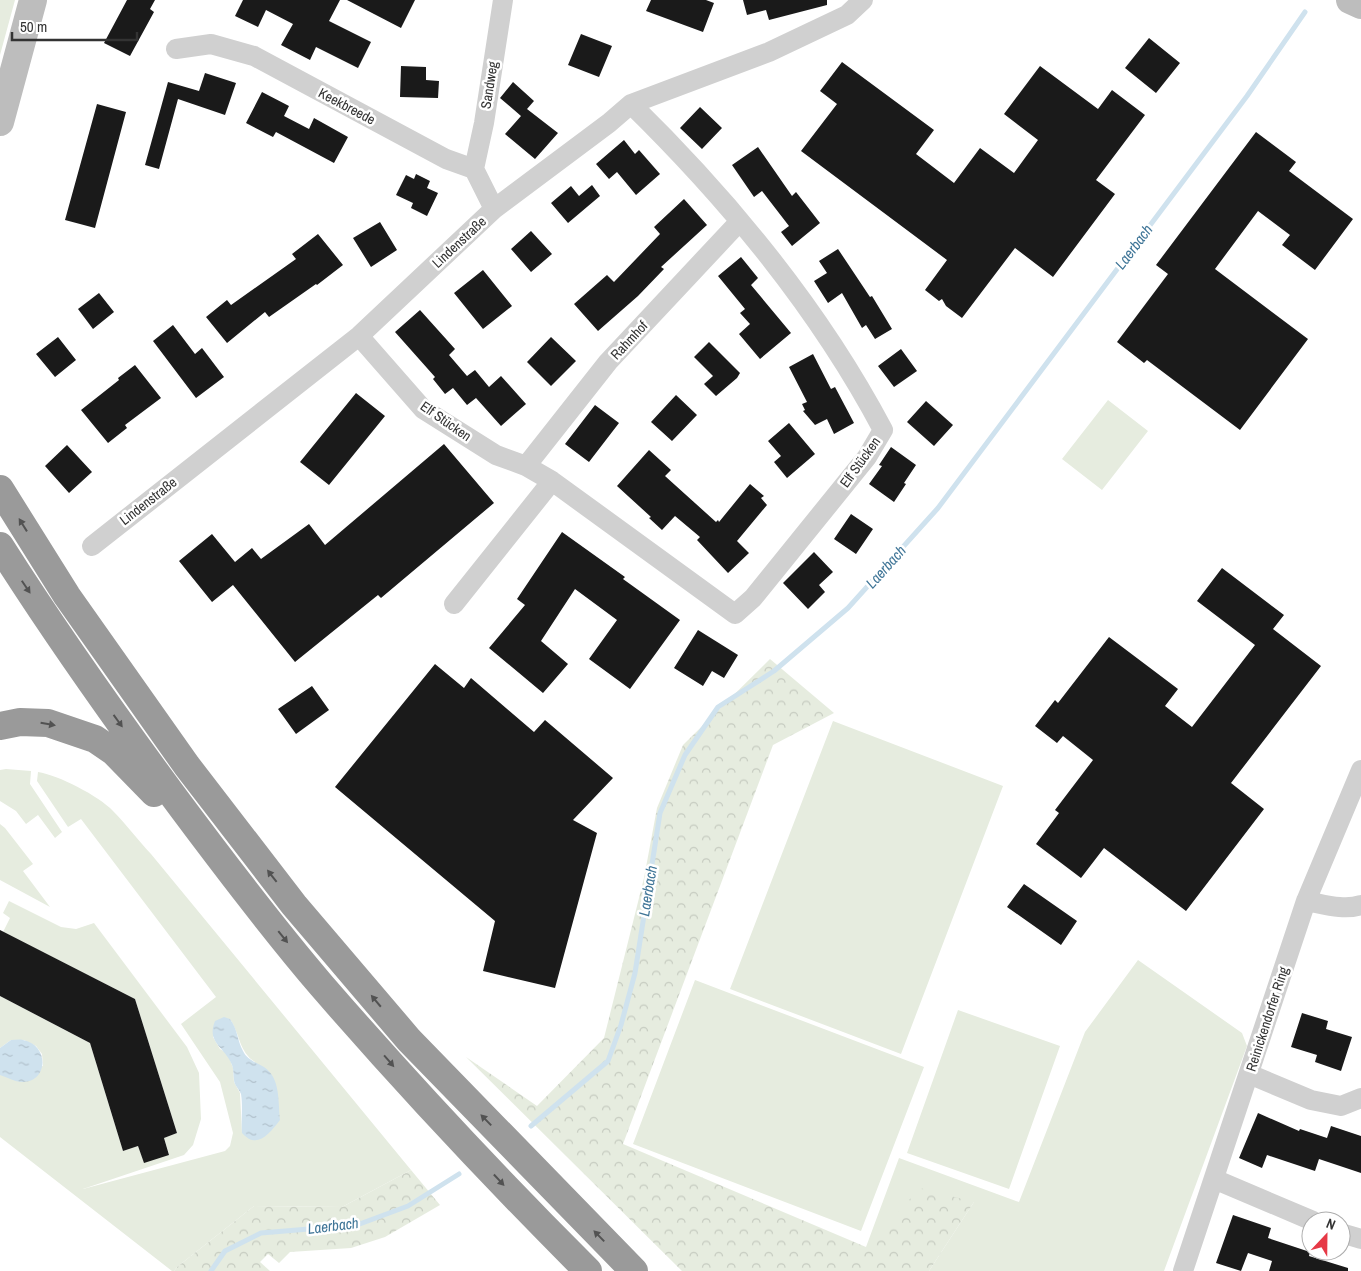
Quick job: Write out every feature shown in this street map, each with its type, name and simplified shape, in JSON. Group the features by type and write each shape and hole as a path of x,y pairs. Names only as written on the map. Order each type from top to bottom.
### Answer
{"highway":[{"path":"0,489 67,596 188,766 294,905 409,1040 634,1271"},
{"path":"0,546 114,717 230,872 321,984 429,1107 519,1202 588,1271"},
{"path":"0,726 20,722 48,723 96,739 114,752 230,872"}],"main road":[{"path":"0,122 33,0"},
{"path":"1350,0 1361,5"}],"street":[{"name":"Sandweg","path":"474,170 484,123 503,0"},
{"name":"Lindenstraße","path":"92,546 359,336 494,209 609,123 631,104 768,52 847,15 863,0"},
{"name":"Keekbreede","path":"176,49 211,44 254,56 446,159 474,170"},
{"name":"Elf Stücken","path":"359,336 423,408 496,455 526,466 552,481 735,614 753,598 867,456 883,430 859,384 791,283 674,146 631,104"},
{"path":"474,170 494,209"},
{"name":"Rahmhof","path":"526,466 608,362 740,221"},
{"path":"454,604 552,481"},
{"name":"Reinickendorfer Ring","path":"1183,1271 1306,901 1361,770"},
{"path":"1306,901 1326,905 1355,907 1361,905"},
{"path":"1249,1074 1311,1100 1342,1106 1361,1098"},
{"path":"1214,1179 1301,1216"}],"green space":[{"path":"0,0 15,0 0,55"},
{"path":"1108,400 1148,431 1102,490 1062,459"},
{"path":"770,659 834,713 773,745 623,1144 866,1247 920,1188 974,1202 929,1271 682,1271 466,1057 537,1106 604,1038 644,878 657,808 683,745"},
{"path":"833,721 1003,786 901,1054 730,989"},
{"path":"0,770 31,771 30,784 62,832 55,838 38,815 26,824 16,811 0,801"},
{"path":"38,772 56,777 98,799 118,816 411,1170 342,1207 254,1206 172,1271 0,1137 0,1075 43,1066 42,1054 36,1046 24,1040 11,1040 0,1048 0,996 90,1043 123,1151 138,1146 144,1162 169,1154 164,1138 177,1133 135,999 3,932 10,918 3,913 9,901 61,927 76,929 94,923 187,1047 199,1073 201,1119 193,1145 184,1155 83,1189 225,1151 230,1146 233,1133 220,1082 181,1024 216,997 81,819 68,827 37,781","holes":["230,1019 243,1048 255,1062 242,1133 240,1093 234,1082 233,1068 228,1054 220,1049 213,1037"]},
{"path":"0,824 33,864 23,871 50,907 0,880"},
{"path":"1138,960 1242,1033 1247,1046 1164,1271 929,1271 974,1202 866,1247 899,1158 1019,1202 1085,1032"},
{"path":"695,980 924,1067 861,1231 633,1144"},
{"path":"958,1010 1060,1046 1009,1189 907,1153"},
{"path":"411,1170 440,1205 385,1237 351,1248 290,1252 279,1263 268,1254 260,1262 270,1271 174,1271 254,1206 342,1207"}],"water":[{"path":"224,1017 230,1019 233,1023 245,1054 249,1059 264,1067 276,1084 280,1120 267,1135 258,1140 247,1138 242,1133 241,1094 234,1082 232,1065 213,1035 215,1021"},
{"path":"11,1040 22,1040 32,1043 41,1055 41,1070 31,1080 20,1082 0,1075 0,1048"}],"building":[{"path":"127,0 155,0 150,9 154,12 130,56 104,43"},
{"path":"243,0 340,0 329,21 371,42 358,68 316,47 310,60 281,45 293,24 266,10 258,27 235,16"},
{"path":"347,0 415,0 401,28"},
{"path":"651,0 706,0 714,3 703,32 646,11"},
{"path":"743,0 827,0 827,5 769,20 766,10 747,15"},
{"path":"581,34 612,46 599,77 568,65"},
{"path":"1149,38 1180,63 1156,93 1125,68"},
{"path":"842,62 934,130 916,154 954,183 980,148 1014,173 1038,140 1004,114 1040,66 1098,109 1112,90 1145,115 1096,180 1115,194 1053,277 1015,248 962,318 946,306 942,299 939,301 925,290 947,260 801,151 837,104 820,91"},
{"path":"401,66 426,67 426,80 439,81 438,98 400,97"},
{"path":"205,73 236,83 225,115 178,99 159,169 145,165 168,82 199,91"},
{"path":"513,82 534,101 527,109 558,133 535,159 505,134 521,116 500,98"},
{"path":"262,92 289,106 284,116 309,129 314,118 348,137 334,163 276,132 273,137 246,123"},
{"path":"97,104 126,112 95,228 65,220"},
{"path":"700,107 722,128 702,149 680,128"},
{"path":"1256,132 1296,162 1289,171 1353,219 1315,270 1282,245 1290,235 1258,211 1215,269 1308,339 1240,430 1147,360 1144,363 1117,342 1168,274 1156,265"},
{"path":"624,140 635,154 639,150 660,174 636,195 617,172 609,179 596,164"},
{"path":"758,147 792,196 796,192 820,223 792,246 781,232 789,226 762,191 754,197 732,165"},
{"path":"416,174 430,181 427,188 438,193 427,216 411,208 413,203 396,195 406,175 414,179"},
{"path":"592,185 600,196 568,223 551,203 571,186 579,196"},
{"path":"684,199 707,225 661,267 664,269 638,296 598,331 574,304 607,275 614,282 660,234 654,227"},
{"path":"380,222 397,250 371,267 353,238"},
{"path":"531,231 552,254 531,272 511,249"},
{"path":"318,234 343,265 269,317 265,312 227,343 206,317 227,300 231,305 296,259 292,254"},
{"path":"838,249 870,297 872,296 892,329 875,339 866,325 862,328 842,293 828,303 814,281 827,273 819,261"},
{"path":"741,257 758,278 751,285 791,333 760,359 739,334 750,324 740,313 745,309 718,276"},
{"path":"483,270 512,306 483,329 454,293"},
{"path":"99,293 114,312 93,329 78,309"},
{"path":"420,310 455,349 449,355 467,376 475,370 489,387 501,376 526,404 501,426 476,398 467,405 453,388 445,394 433,379 435,377 395,332"},
{"path":"173,325 195,354 202,348 224,377 196,398 153,341"},
{"path":"58,337 76,360 55,377 36,354"},
{"path":"551,337 576,361 551,386 527,362"},
{"path":"709,342 740,373 737,378 716,396 704,384 713,376 694,357"},
{"path":"901,349 917,371 894,387 878,366"},
{"path":"813,354 831,389 835,387 854,423 834,434 827,419 815,425 803,411 805,410 802,404 807,402 789,367"},
{"path":"135,365 161,398 125,425 127,428 108,443 81,410"},
{"path":"356,393 385,416 329,485 300,462"},
{"path":"676,395 697,415 672,441 651,422"},
{"path":"926,401 953,425 934,446 907,422"},
{"path":"595,405 619,423 589,462 565,444"},
{"path":"789,423 815,454 787,478 774,462 781,456 768,441"},
{"path":"444,444 494,503 381,598 378,595 295,662 233,585 212,602 179,561 212,534 235,562 252,548 261,559 309,524 325,545"},
{"path":"67,445 92,472 69,493 45,466"},
{"path":"891,447 916,465 894,502 869,484 882,466 879,465"},
{"path":"649,450 671,470 665,476 716,522 718,520 719,522 750,484 764,496 761,498 767,505 737,541 749,553 728,573 697,540 700,537 675,516 662,530 649,518 651,517 617,486"},
{"path":"851,514 873,529 856,554 834,539"},
{"path":"562,532 625,577 623,579 680,620 630,689 589,659 617,620 575,589 541,641 568,664 543,693 489,648 525,605 517,599"},
{"path":"814,552 833,572 819,585 825,592 808,609 783,583"},
{"path":"1222,568 1284,615 1273,629 1321,666 1231,783 1264,809 1186,911 1104,848 1081,878 1036,844 1059,813 1055,810 1093,760 1063,736 1057,743 1035,726 1055,700 1058,703 1109,637 1178,689 1165,706 1192,727 1255,645 1197,601"},
{"path":"698,630 738,655 724,678 712,671 703,686 674,668"},
{"path":"435,664 464,688 471,678 534,732 545,720 613,778 573,820 597,833 555,988 483,971 495,921 335,787"},
{"path":"312,686 329,710 296,734 278,709"},
{"path":"1024,884 1077,921 1061,945 1007,907"},
{"path":"0,930 135,999 177,1133 164,1138 169,1155 144,1163 138,1146 123,1151 90,1043 0,996"},
{"path":"1302,1013 1328,1021 1326,1029 1352,1037 1341,1071 1315,1062 1317,1055 1291,1047"},
{"path":"1258,1113 1299,1131 1300,1129 1327,1138 1331,1126 1361,1136 1361,1173 1319,1159 1315,1171 1267,1155 1262,1168 1239,1158"},
{"path":"1233,1215 1271,1228 1268,1238 1301,1249 1301,1261 1325,1261 1348,1268 1348,1271 1269,1271 1272,1261 1248,1253 1241,1271 1216,1263"}],"waterway":[{"name":"Laerbach","path":"531,1126 608,1061 621,1025 635,973 660,813 685,755 718,707 774,671 848,608 938,508 1247,96 1305,12"},
{"name":"Laerbach","path":"211,1271 225,1251 261,1233 357,1225 408,1206 459,1174"}]}
